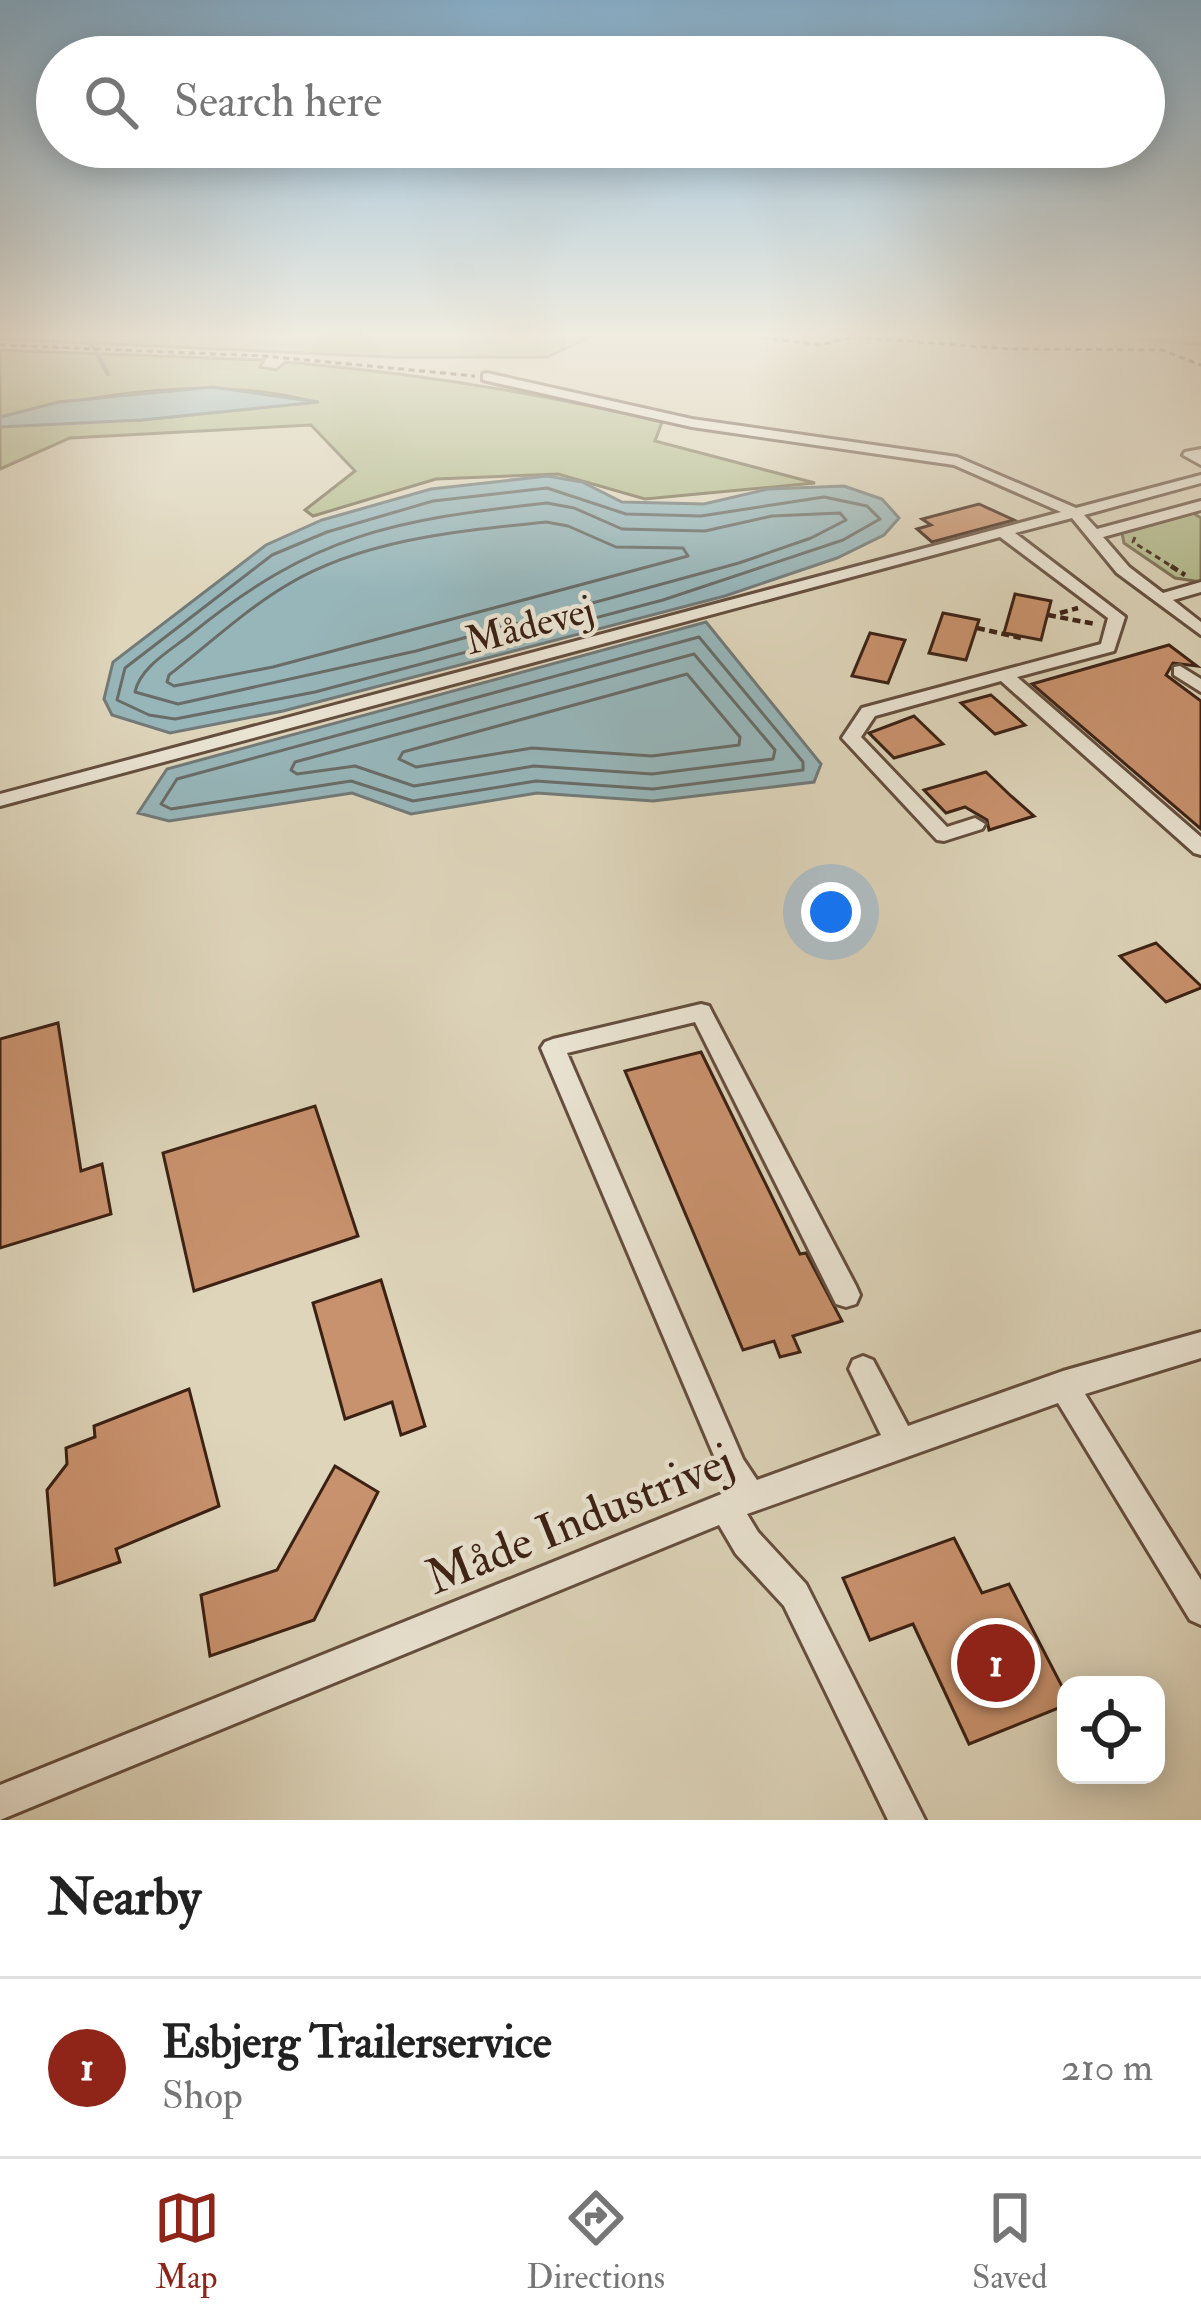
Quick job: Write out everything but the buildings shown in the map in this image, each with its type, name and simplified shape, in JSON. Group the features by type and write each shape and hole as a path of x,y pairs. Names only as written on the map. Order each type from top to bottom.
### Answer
{"street":[{"path":"669,418 956,461 1075,512 1123,570 1201,630"},
{"name":"Mådevej","path":"0,800 1075,512 1196,485"},
{"path":"1096,534 1201,505"},
{"path":"976,824 944,835 851,738 868,712 1108,647 1117,617 1003,532"},
{"path":"1160,599 1198,584"},
{"path":"1180,670 1201,687"},
{"path":"1004,675 1201,848"},
{"path":"846,1295 701,1012 553,1048 732,1468 747,1543 795,1595 907,1820"},
{"name":"Måde Industrivej","path":"0,1803 740,1505 1063,1385 1201,1345"},
{"path":"863,1369 902,1444"},
{"path":"1063,1385 1201,1609"}],"path":[{"path":"1129,532 1136,536 1133,542 1198,584"},
{"path":"1048,615 1114,627"},
{"path":"977,628 1021,638"}],"green space":[{"path":"643,418 662,422 655,441 815,483 645,499 558,474 436,479 313,516 305,510 355,471 311,425 70,438 0,469 0,427 141,420"},
{"path":"1193,513 1201,518 1201,582 1175,578 1124,543 1122,533"}],"water":[{"path":"0,418 161,418 141,420 0,427"},
{"path":"547,476 582,482 622,502 704,504 768,489 844,486 882,499 899,518 884,535 837,558 725,596 283,711 170,733 112,715 104,699 113,662 266,545 322,520 431,489"},
{"path":"706,622 821,764 814,782 653,801 537,793 411,814 352,793 169,821 138,813 167,769"}],"place":[{"name":"Esbjerg Trailerservice","path":"996,1663"}]}
